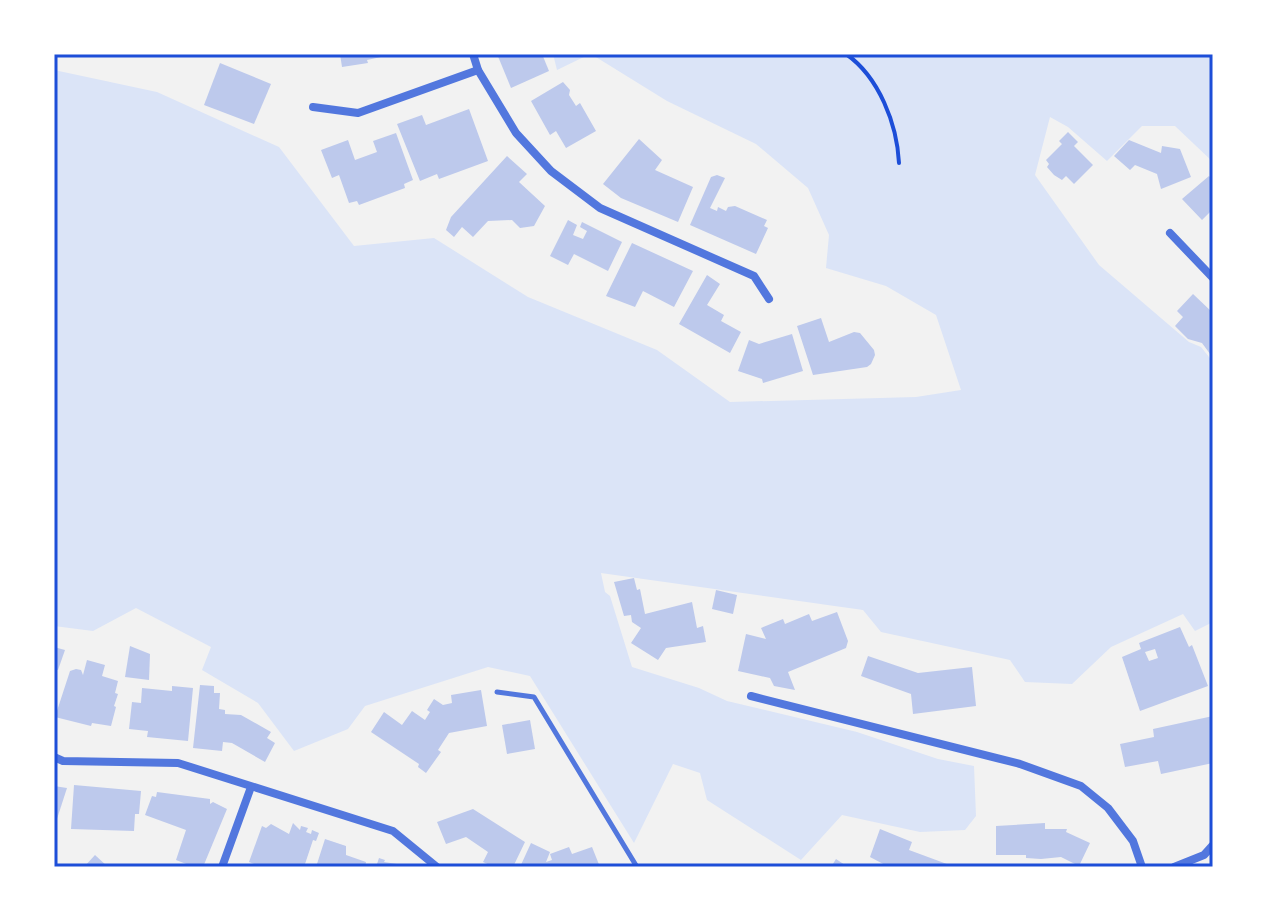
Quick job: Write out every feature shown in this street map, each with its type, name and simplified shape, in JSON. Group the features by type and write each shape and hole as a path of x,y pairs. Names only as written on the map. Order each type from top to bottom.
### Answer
{"street":[{"path":"473,54 478,70 516,133 551,171 600,208 754,276 769,299"},
{"path":"313,107 358,113 478,70"},
{"path":"1170,233 1213,278"},
{"path":"751,696 1020,764 1081,786 1108,808 1133,841 1142,867"},
{"path":"54,757 63,761 178,763 393,831 437,867"},
{"path":"222,867 251,787"},
{"path":"1174,867 1204,855 1213,845"}],"lane":[{"path":"497,692 534,697 637,867"}],"path":[{"path":"846,54 867,73 880,95 895,132 899,163"}],"shaded area":[{"path":"553,54 590,54 557,70"},
{"path":"591,54 1213,56 1213,162 1175,126 1142,126 1107,161 1068,127 1050,117 1035,175 1099,265 1189,342 1201,347 1213,362 1213,622 1195,631 1183,614 1111,647 1072,684 1025,682 1010,660 881,632 863,610 601,573 632,667 699,688 727,701 857,732 938,759 974,766 976,816 965,830 920,832 842,815 801,860 707,800 700,773 673,764 634,843 530,676 488,667 365,706 348,729 294,751 258,703 202,670 211,647 136,608 93,631 54,626 54,70 157,92 279,147 354,246 434,238 528,297 657,350 730,402 916,397 961,390 936,315 886,286 826,268 829,235 808,188 756,144 667,101"}],"building":[{"path":"340,54 381,54 381,57 367,60 368,63 342,67"},
{"path":"497,54 542,54 549,71 511,88"},
{"path":"220,63 271,84 254,124 204,105"},
{"path":"563,82 576,106 580,103 596,131 566,148 556,131 550,135 531,101"},
{"path":"469,109 488,161 439,179 437,174 420,181 397,124 422,115 426,125"},
{"path":"1068,132 1078,142 1074,146 1093,165 1074,184 1066,176 1062,180 1054,175 1047,167 1049,164 1046,160 1062,144 1059,141"},
{"path":"396,133 413,180 404,184 405,188 359,205 357,201 349,203 339,175 332,178 321,150 348,140 355,160 377,152 373,141"},
{"path":"639,139 662,160 655,170 693,187 678,222 621,198 603,184"},
{"path":"1129,140 1161,153 1162,146 1180,149 1191,177 1161,189 1157,174 1135,165 1130,170 1114,156"},
{"path":"507,156 527,174 519,182 545,206 534,226 520,228 512,220 488,221 473,237 462,227 454,237 446,230 451,217"},
{"path":"717,175 725,178 710,208 717,211 718,207 726,211 728,207 735,206 767,220 764,226 768,228 756,254 690,225 711,177"},
{"path":"1209,176 1213,180 1213,213 1211,211 1202,220 1182,199"},
{"path":"568,220 577,225 573,235 583,239 587,231 580,227 582,222 622,242 608,271 574,254 568,265 550,256"},
{"path":"632,243 693,271 674,307 643,291 635,307 606,296"},
{"path":"707,275 720,284 707,305 724,315 721,321 741,332 730,353 679,324"},
{"path":"1193,294 1213,313 1213,358 1202,343 1188,339 1175,326 1183,317 1177,311"},
{"path":"821,318 829,342 854,332 860,333 874,350 871,364 813,375 797,326"},
{"path":"792,334 803,371 763,383 762,379 738,371 749,340 759,344"},
{"path":"634,578 637,590 640,589 645,614 692,602 697,628 703,626 706,642 666,648 658,660 631,643 641,628 632,622 631,615 624,616 614,582"},
{"path":"716,590 737,595 733,614 712,609"},
{"path":"837,612 848,641 846,648 788,672 795,690 774,686 770,678 738,671 746,634 766,639 761,628 783,619 785,624 809,614 812,621"},
{"path":"1180,627 1189,647 1192,645 1208,686 1140,711 1122,657 1141,649 1139,643","holes":["1155,649 1158,658 1149,661 1145,652"]},
{"path":"130,646 150,654 149,680 125,677"},
{"path":"54,647 65,650 58,670 54,669"},
{"path":"868,656 918,673 972,667 976,706 913,714 911,694 861,676"},
{"path":"87,660 105,665 102,676 118,681 111,726 92,723 91,726 55,717 70,671 81,670 83,675"},
{"path":"200,685 214,686 214,693 220,693 219,709 225,710 225,714 241,715 271,732 267,738 275,743 265,762 232,743 223,742 222,751 193,748"},
{"path":"172,686 193,688 188,741 147,737 148,731 129,729 132,702 141,703 142,688 172,691"},
{"path":"481,690 487,726 449,733 438,750 441,752 426,773 418,767 419,764 371,732 384,712 402,725 412,711 425,720 434,699 443,705 452,703 451,695"},
{"path":"1213,716 1213,763 1161,774 1158,761 1125,767 1120,744 1154,737 1153,729"},
{"path":"530,720 535,749 507,754 502,725"},
{"path":"74,785 141,791 134,831 71,829"},
{"path":"54,786 67,788 55,825 54,825"},
{"path":"157,792 210,799 210,804 213,802 227,809 203,867 176,860 186,830 145,815 152,796 156,797"},
{"path":"473,809 525,842 513,867 494,867 483,862 488,852 466,837 446,844 437,822"},
{"path":"293,823 300,830 301,826 308,828 306,832 311,834 312,830 319,833 316,841 313,840 304,867 286,864 285,867 262,867 249,862 262,826 266,828 271,824 289,834"},
{"path":"1045,823 1045,829 1067,829 1066,832 1090,843 1079,866 1061,857 1041,859 1026,858 1026,855 996,855 996,826"},
{"path":"880,829 912,842 909,850 955,867 889,867 870,857"},
{"path":"325,839 346,846 346,855 366,862 365,867 316,867"},
{"path":"531,843 550,852 546,862 552,860 550,854 569,847 572,854 592,847 600,867 520,867"},
{"path":"95,855 108,867 84,867"},
{"path":"379,858 397,864 397,867 376,867"},
{"path":"836,859 848,867 831,867"}]}
